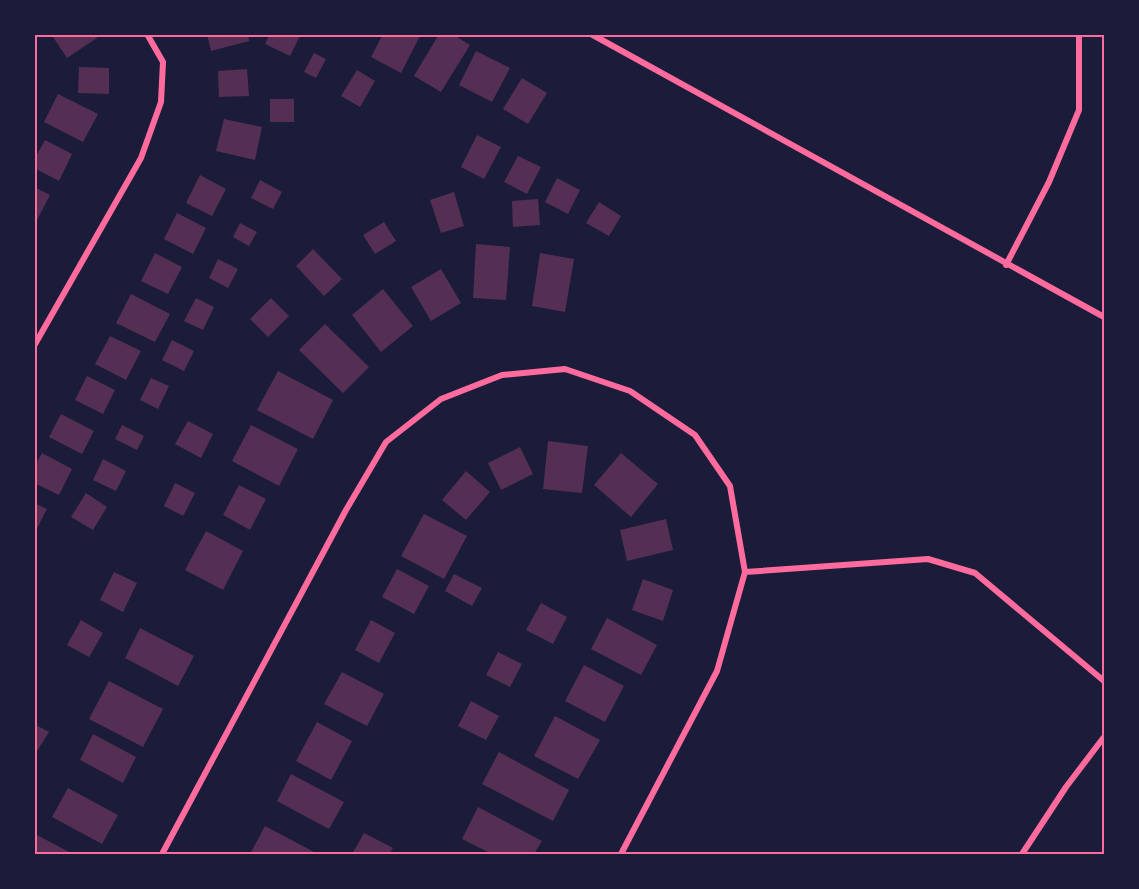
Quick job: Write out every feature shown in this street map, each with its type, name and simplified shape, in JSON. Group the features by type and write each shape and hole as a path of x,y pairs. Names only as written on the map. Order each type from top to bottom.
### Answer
{"street":[{"path":"34,346 141,158 160,102 162,62 147,34"},
{"path":"591,34 1006,265 1104,317"},
{"path":"1006,265 1048,182 1079,110 1079,34"},
{"path":"162,855 346,510 386,442 441,399 502,375 565,369 630,391 695,435 730,486 745,572 717,671 621,855"},
{"path":"745,572 928,559 975,573 1104,681"},
{"path":"1022,855 1066,787 1104,737"}],"building":[{"path":"51,34 95,34 97,38 67,58"},
{"path":"207,34 248,34 249,41 211,51"},
{"path":"270,34 301,34 290,56 265,44"},
{"path":"383,34 421,34 401,73 371,57"},
{"path":"439,34 452,34 470,45 441,92 414,76"},
{"path":"476,51 510,68 492,102 459,85"},
{"path":"314,53 326,59 316,78 304,72"},
{"path":"79,67 109,68 109,94 78,93"},
{"path":"247,69 249,96 219,97 218,71"},
{"path":"357,70 375,81 360,107 341,96"},
{"path":"522,78 547,93 528,124 503,109"},
{"path":"58,94 98,114 83,142 44,122"},
{"path":"270,99 294,99 294,122 270,122"},
{"path":"224,119 262,127 255,160 216,151"},
{"path":"477,135 501,147 484,179 461,167"},
{"path":"45,140 72,154 59,181 34,168 34,160"},
{"path":"518,156 541,167 527,194 504,182"},
{"path":"200,175 226,189 212,216 186,203"},
{"path":"557,178 580,190 568,214 545,202"},
{"path":"260,180 282,192 273,209 251,198"},
{"path":"34,187 50,195 37,220 34,219"},
{"path":"454,192 464,226 441,233 430,200"},
{"path":"538,199 540,225 513,227 512,201"},
{"path":"599,202 621,216 609,236 586,223"},
{"path":"177,213 206,228 193,254 164,239"},
{"path":"384,222 396,241 375,254 363,235"},
{"path":"240,223 257,232 249,246 233,237"},
{"path":"476,244 510,247 506,300 473,298"},
{"path":"313,249 342,279 324,296 296,266"},
{"path":"155,253 182,267 168,294 141,281"},
{"path":"540,253 574,259 565,312 532,306"},
{"path":"218,259 238,269 228,288 209,278"},
{"path":"441,269 461,303 431,321 411,287"},
{"path":"383,289 413,326 381,352 352,315"},
{"path":"131,294 170,314 155,342 116,323"},
{"path":"196,298 214,307 203,330 184,321"},
{"path":"271,298 289,316 268,337 250,319"},
{"path":"325,324 369,367 343,393 299,350"},
{"path":"110,336 141,351 126,380 95,364"},
{"path":"172,340 194,351 184,371 162,360"},
{"path":"278,371 333,400 313,439 257,410"},
{"path":"87,376 115,390 103,414 75,400"},
{"path":"151,378 169,386 158,409 140,400"},
{"path":"61,414 94,431 82,454 49,437"},
{"path":"188,421 213,434 201,458 175,444"},
{"path":"122,425 144,436 137,450 115,439"},
{"path":"251,425 298,449 279,486 232,461"},
{"path":"548,441 588,446 582,493 543,489"},
{"path":"520,447 533,474 501,490 488,463"},
{"path":"42,453 72,469 59,495 34,483 34,467"},
{"path":"621,453 658,484 631,517 594,485"},
{"path":"103,459 126,471 116,491 93,480"},
{"path":"466,471 490,492 466,520 442,500"},
{"path":"175,483 195,493 183,516 164,506"},
{"path":"239,485 266,499 250,530 223,515"},
{"path":"86,493 107,507 93,530 71,517"},
{"path":"34,503 47,509 34,534"},
{"path":"424,514 467,536 444,579 401,556"},
{"path":"666,519 673,550 627,561 620,530"},
{"path":"206,531 243,551 223,590 185,570"},
{"path":"397,569 429,586 414,614 382,597"},
{"path":"114,572 137,583 123,612 100,600"},
{"path":"454,574 482,588 472,606 445,591"},
{"path":"643,579 673,590 663,621 632,610"},
{"path":"541,603 567,617 553,644 526,630"},
{"path":"607,618 657,645 641,675 591,649"},
{"path":"81,620 103,633 89,657 67,645"},
{"path":"371,620 395,633 379,663 355,650"},
{"path":"140,628 194,656 178,686 125,658"},
{"path":"498,652 522,664 510,687 486,675"},
{"path":"584,665 624,686 605,722 565,701"},
{"path":"342,672 384,694 367,726 324,704"},
{"path":"109,681 163,709 143,747 89,719"},
{"path":"471,701 499,716 486,740 458,726"},
{"path":"555,716 600,740 578,779 534,756"},
{"path":"317,722 352,741 331,780 296,761"},
{"path":"34,724 49,732 34,756"},
{"path":"93,734 136,757 123,783 80,760"},
{"path":"499,752 569,790 553,821 482,784"},
{"path":"291,774 344,802 329,829 277,801"},
{"path":"68,788 118,815 102,844 52,817"},
{"path":"478,807 542,841 534,854 492,854 462,839"},
{"path":"265,826 299,844 318,854 250,854"},
{"path":"364,833 393,848 389,854 352,854"},
{"path":"37,835 73,854 34,854 34,839"}]}
